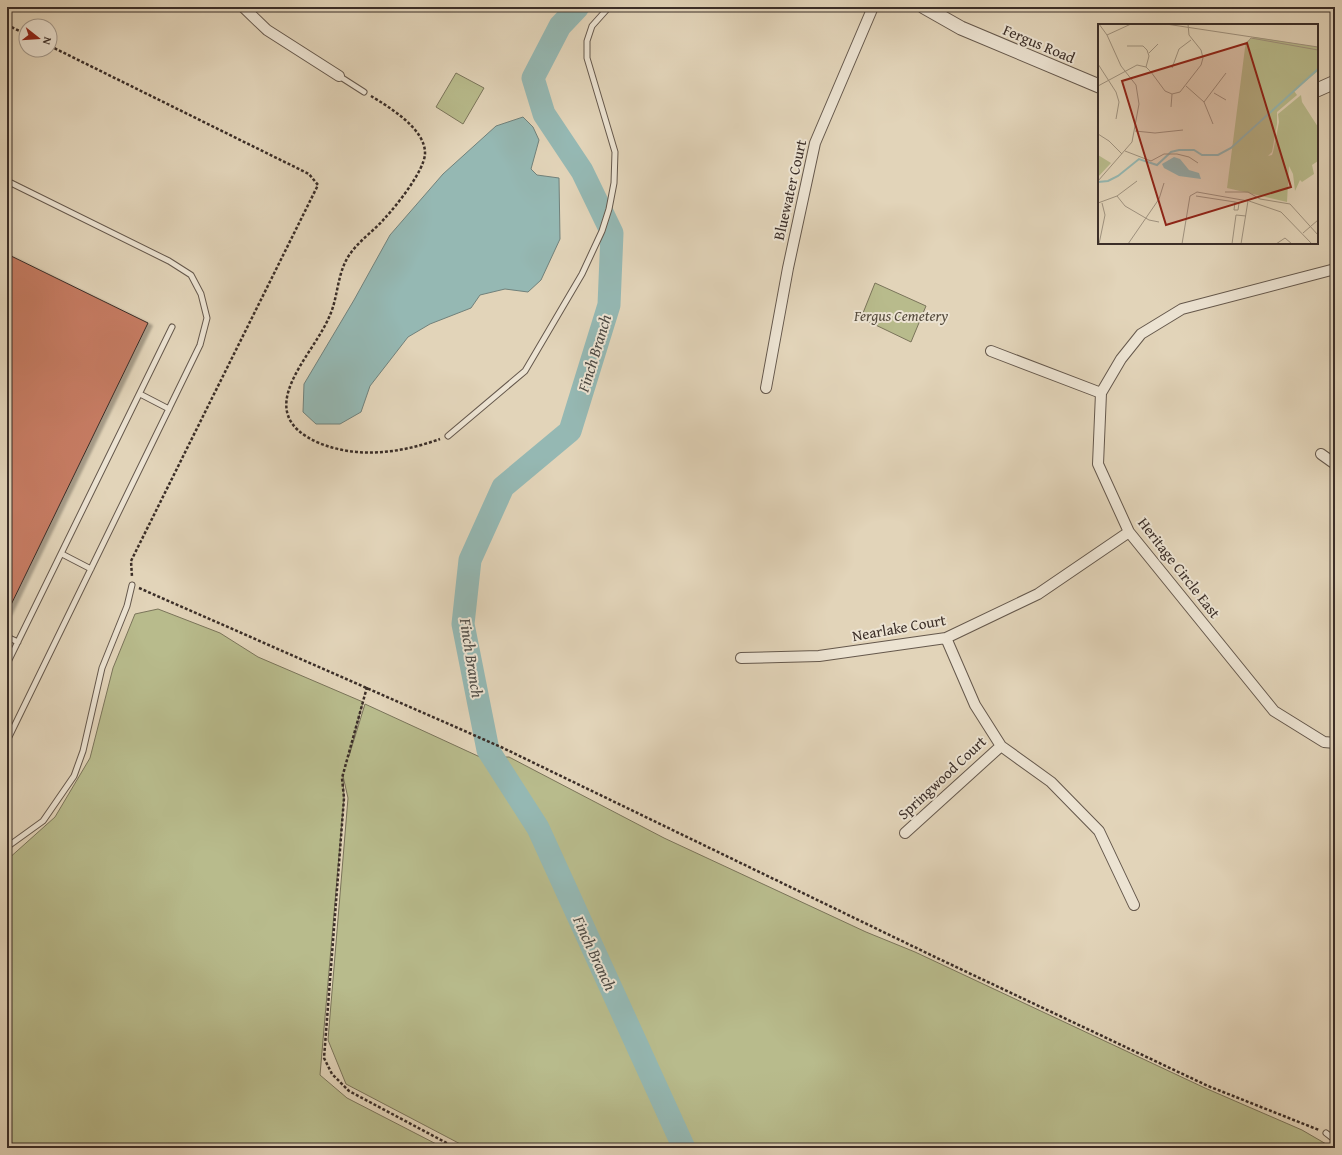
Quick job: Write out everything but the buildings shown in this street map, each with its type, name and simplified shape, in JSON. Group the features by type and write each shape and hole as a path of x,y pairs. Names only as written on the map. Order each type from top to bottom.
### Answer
{"street":[{"path":"243,7 266,30 339,76"},
{"name":"Bluewater Court","path":"766,388 815,143 873,7"},
{"name":"Fergus Road","path":"924,7 961,28 1098,86"},
{"path":"1318,90 1335,82"},
{"name":"Heritage Circle East","path":"1335,269 1182,309 1141,334 1122,359 1101,394 1098,464 1129,532 1274,711 1324,742 1335,743"},
{"path":"991,351 1101,394"},
{"path":"1321,454 1335,464"},
{"name":"Nearlake Court","path":"742,658 819,656 946,638 1038,594 1129,532"},
{"path":"946,638 975,705 1000,746 1051,782 1099,831 1134,905"},
{"name":"Springwood Court","path":"905,834 1000,746"}],"lane":[{"path":"448,436 525,371 582,274 602,232 609,209 614,183 615,152 587,58 587,41 592,26 609,7"},
{"path":"339,76 364,92"},
{"path":"7,181 169,261 191,275 201,294 207,318 200,345 7,741"},
{"path":"7,664 172,327"},
{"path":"140,394 169,409"},
{"path":"62,554 91,569"},
{"path":"7,847 43,821 74,776 83,751 102,668 127,606 132,585"},
{"path":"7,636 18,642"},
{"path":"1326,1133 1335,1140"}],"path":[{"path":"7,25 18,30"},
{"path":"58,50 309,174 318,185 131,561 132,585 478,736 935,958 1208,1086 1326,1133"},
{"path":"364,92 395,111 410,124 422,143 424,154 419,170 386,218 347,258 340,277 331,315 293,378 287,393 286,407 290,418 300,432 312,440 331,448 355,452 392,452 414,448 448,436"},
{"path":"367,687 342,778 344,798 324,1058 332,1074 349,1091 456,1148"}],"green space":[{"path":"456,73 484,88 463,124 436,107"},
{"name":"Fergus Cemetery","path":"875,283 926,306 911,342 861,318"},
{"path":"158,609 220,633 258,657 363,702 349,756 365,704 480,757 509,757 664,838 866,932 915,952 1205,1088 1302,1130 1333,1148 468,1148 346,1084 328,1040 348,798 343,776 344,798 320,1075 347,1098 444,1148 7,1147 7,860 55,817 90,758 113,668 135,614"}],"water":[{"path":"523,117 533,127 539,140 531,169 537,175 559,178 560,239 541,280 528,292 505,289 480,295 471,308 430,324 408,337 370,386 361,412 340,424 316,424 303,412 304,384 354,300 390,235 443,174 496,126"}],"waterway":[{"name":"Finch Branch","path":"578,7 560,26 533,78 544,114 582,171 612,233 609,305 570,431 503,487 470,560 463,624 488,750 538,828 684,1148"}]}
